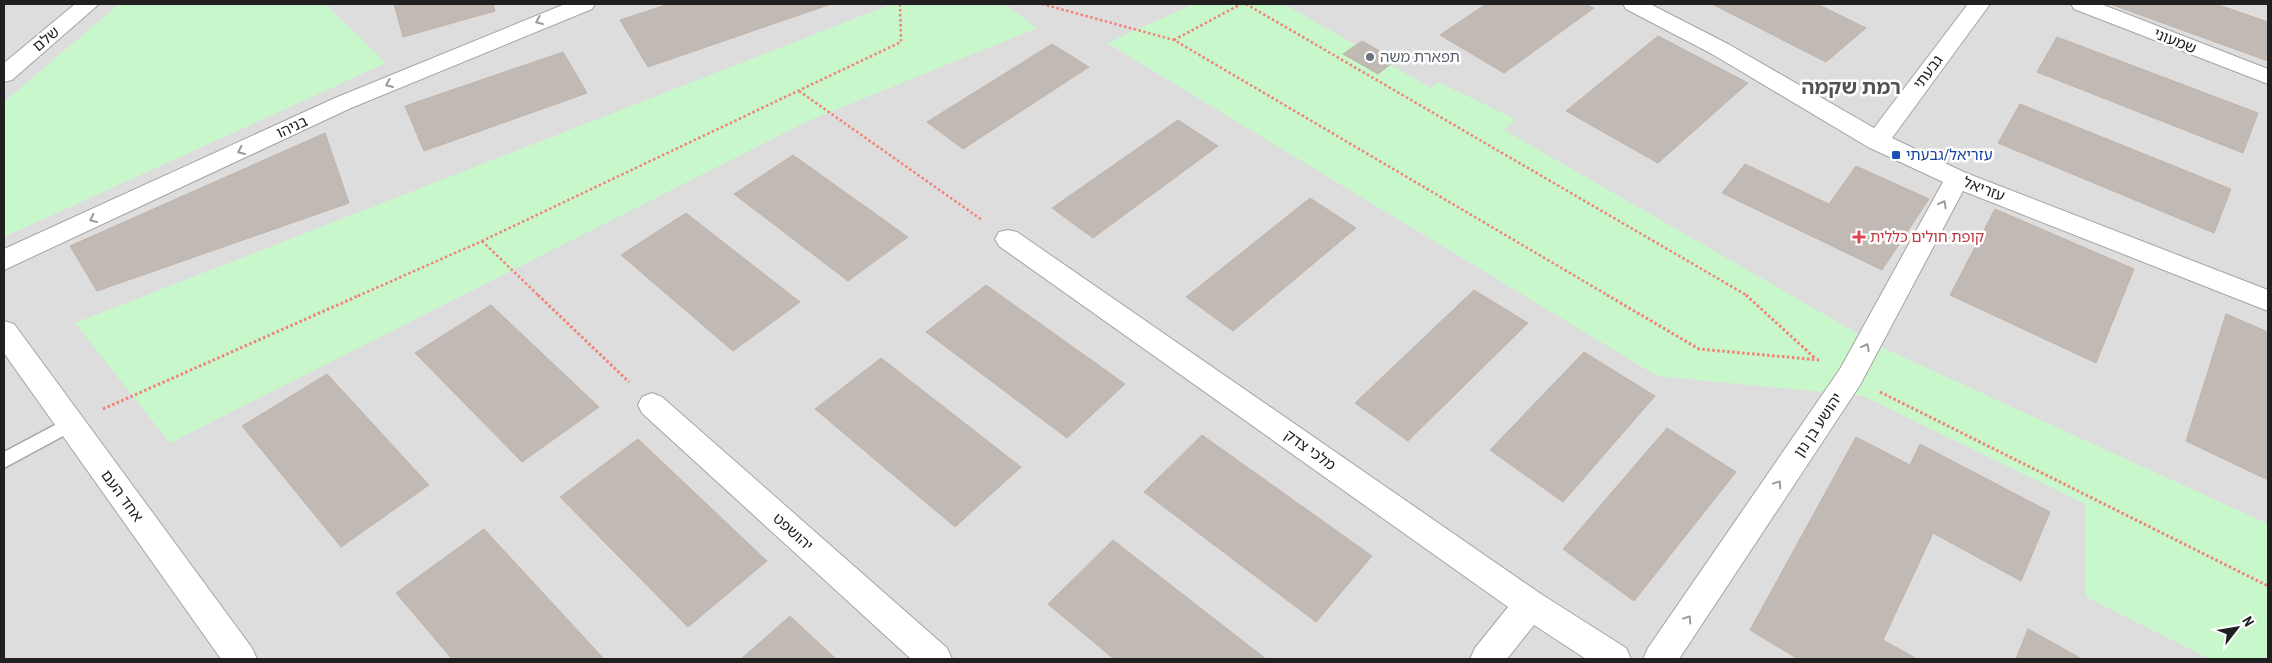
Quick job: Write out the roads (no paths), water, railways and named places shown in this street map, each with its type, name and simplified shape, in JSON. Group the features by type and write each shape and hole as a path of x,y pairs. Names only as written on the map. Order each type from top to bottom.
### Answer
{"street":[{"name":"שלם","path":"4,75 88,4"},
{"name":"בניהו","path":"4,260 343,103 584,4"},
{"name":"עזריאל","path":"1634,4 1720,49 1877,141 1957,179 2268,301"},
{"name":"גבעתי","path":"1877,141 1979,4"},
{"name":"שמעוני","path":"2082,4 2268,78"},
{"name":"יהושע בן נון","path":"1660,659 1850,377 1957,179"},
{"name":"מלכי צדק","path":"1008,239 1530,604 1614,659"},
{"name":"אחד העם","path":"4,332 240,659"},
{"name":"יהושפט","path":"652,405 935,659"},
{"path":"1487,659 1530,604"}],"lane":[{"path":"4,461 70,424"}],"place":[{"name":"תפארת משה","path":"1370,57"},
{"name":"עזריאל/גבעתי","path":"1896,155"},
{"name":"קופת חולים כללית","path":"1859,237"}],"district":[{"name":"רמת שקמה","path":"1851,87"}]}
